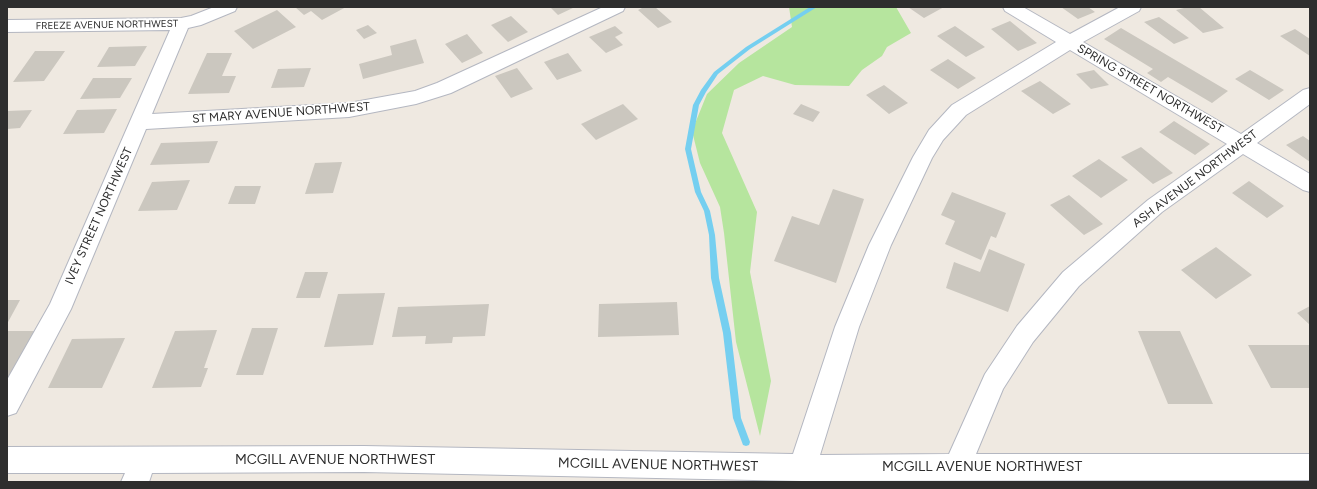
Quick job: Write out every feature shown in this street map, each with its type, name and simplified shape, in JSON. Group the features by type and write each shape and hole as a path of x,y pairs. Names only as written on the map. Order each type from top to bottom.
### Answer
{"street":[{"path":"101,24 111,7"},
{"name":"FREEZE AVENUE NORTHWEST","path":"7,26 181,24 195,21 229,7"},
{"name":"ST MARY AVENUE NORTHWEST","path":"140,122 349,110 416,97 444,88 617,7"},
{"name":"SPRING STREET NORTHWEST","path":"1011,7 1310,184"},
{"path":"802,468 847,327 880,245 923,157 936,135 959,110 1069,42 1133,7"},
{"name":"IVEY STREET NORTHWEST","path":"7,404 59,309 181,24"},
{"name":"ASH AVENUE NORTHWEST","path":"956,468 994,382 1025,334 1071,279 1154,206 1310,95"},
{"name":"MCGILL AVENUE NORTHWEST","path":"7,460 139,471 364,458 704,474 802,468 956,468 1027,474 1094,474 1310,467"}],"green space":[{"path":"789,7 896,7 911,33 887,47 882,56 862,70 849,86 795,85 763,76 734,90 722,133 757,212 750,272 771,381 760,436 736,342 720,207 700,163 692,131 707,94 739,63 792,27"}],"building":[{"path":"295,7 346,7 322,20 311,11 304,15"},
{"path":"550,7 575,7 558,15"},
{"path":"644,7 655,7 672,22 658,28 638,10"},
{"path":"908,7 944,7 924,18"},
{"path":"1061,7 1088,7 1095,12 1078,19"},
{"path":"1188,7 1199,7 1224,28 1203,33 1176,10"},
{"path":"277,10 296,27 253,49 234,31"},
{"path":"511,16 528,32 508,42 491,25"},
{"path":"1159,17 1189,38 1174,44 1144,22"},
{"path":"1010,21 1037,43 1018,51 991,29"},
{"path":"368,25 377,33 364,39 356,30"},
{"path":"615,26 623,33 615,37 623,45 606,53 589,37"},
{"path":"955,26 985,47 966,57 937,36"},
{"path":"1121,28 1228,91 1212,103 1168,77 1161,82 1147,73 1153,69 1104,39"},
{"path":"1295,29 1310,39 1310,56 1280,36"},
{"path":"467,34 483,53 462,63 445,44"},
{"path":"416,39 424,63 363,79 359,64 392,55 390,46"},
{"path":"147,46 135,66 97,67 109,47"},
{"path":"35,51 65,51 44,81 13,82"},
{"path":"207,53 232,53 222,76 236,76 229,93 188,94"},
{"path":"568,53 582,71 557,80 544,62"},
{"path":"948,59 976,78 958,89 930,70"},
{"path":"311,68 304,87 271,88 278,69"},
{"path":"517,68 533,89 511,98 495,76"},
{"path":"1094,70 1109,85 1091,89 1076,74"},
{"path":"1250,70 1284,90 1269,100 1235,79"},
{"path":"93,78 132,78 120,98 80,99"},
{"path":"1040,81 1071,104 1053,114 1021,91"},
{"path":"884,85 908,103 889,114 866,95"},
{"path":"623,104 638,119 596,140 581,124"},
{"path":"801,104 820,112 813,122 793,114"},
{"path":"117,109 104,133 63,134 77,110"},
{"path":"32,110 20,128 7,129 7,111"},
{"path":"1174,121 1210,144 1195,155 1159,132"},
{"path":"1303,136 1310,141 1310,162 1286,145"},
{"path":"218,141 209,163 150,165 161,143"},
{"path":"1141,147 1173,173 1153,184 1121,157"},
{"path":"1099,159 1128,180 1101,198 1072,176"},
{"path":"342,162 333,193 305,194 315,163"},
{"path":"190,180 177,210 138,211 152,182"},
{"path":"1249,181 1284,206 1267,218 1232,193"},
{"path":"235,186 261,186 255,204 228,204"},
{"path":"833,189 864,199 836,283 774,261 792,216 819,225"},
{"path":"952,192 1006,213 996,238 991,236 981,260 945,244 955,221 941,215"},
{"path":"1069,195 1103,224 1084,235 1050,205"},
{"path":"1216,247 1252,275 1216,299 1181,270"},
{"path":"989,249 1025,264 1008,312 946,288 954,262 980,272"},
{"path":"305,272 328,272 320,298 296,298"},
{"path":"385,293 373,345 324,347 338,294"},
{"path":"7,300 20,300 7,324"},
{"path":"677,302 679,335 598,337 599,304"},
{"path":"489,304 485,336 453,337 452,343 425,344 426,336 392,337 398,307"},
{"path":"1310,306 1310,325 1297,313"},
{"path":"252,328 278,328 263,375 236,375"},
{"path":"217,330 204,368 208,368 201,387 152,388 175,331"},
{"path":"7,331 42,331 7,391"},
{"path":"1138,331 1180,331 1213,404 1168,404"},
{"path":"125,338 102,388 48,388 72,339"},
{"path":"1248,345 1310,345 1310,388 1271,388"}],"waterway":[{"path":"746,442 737,418 727,333 715,278 712,235 707,211 698,192 688,149 696,105 703,91 716,73 748,48 814,7"}]}
